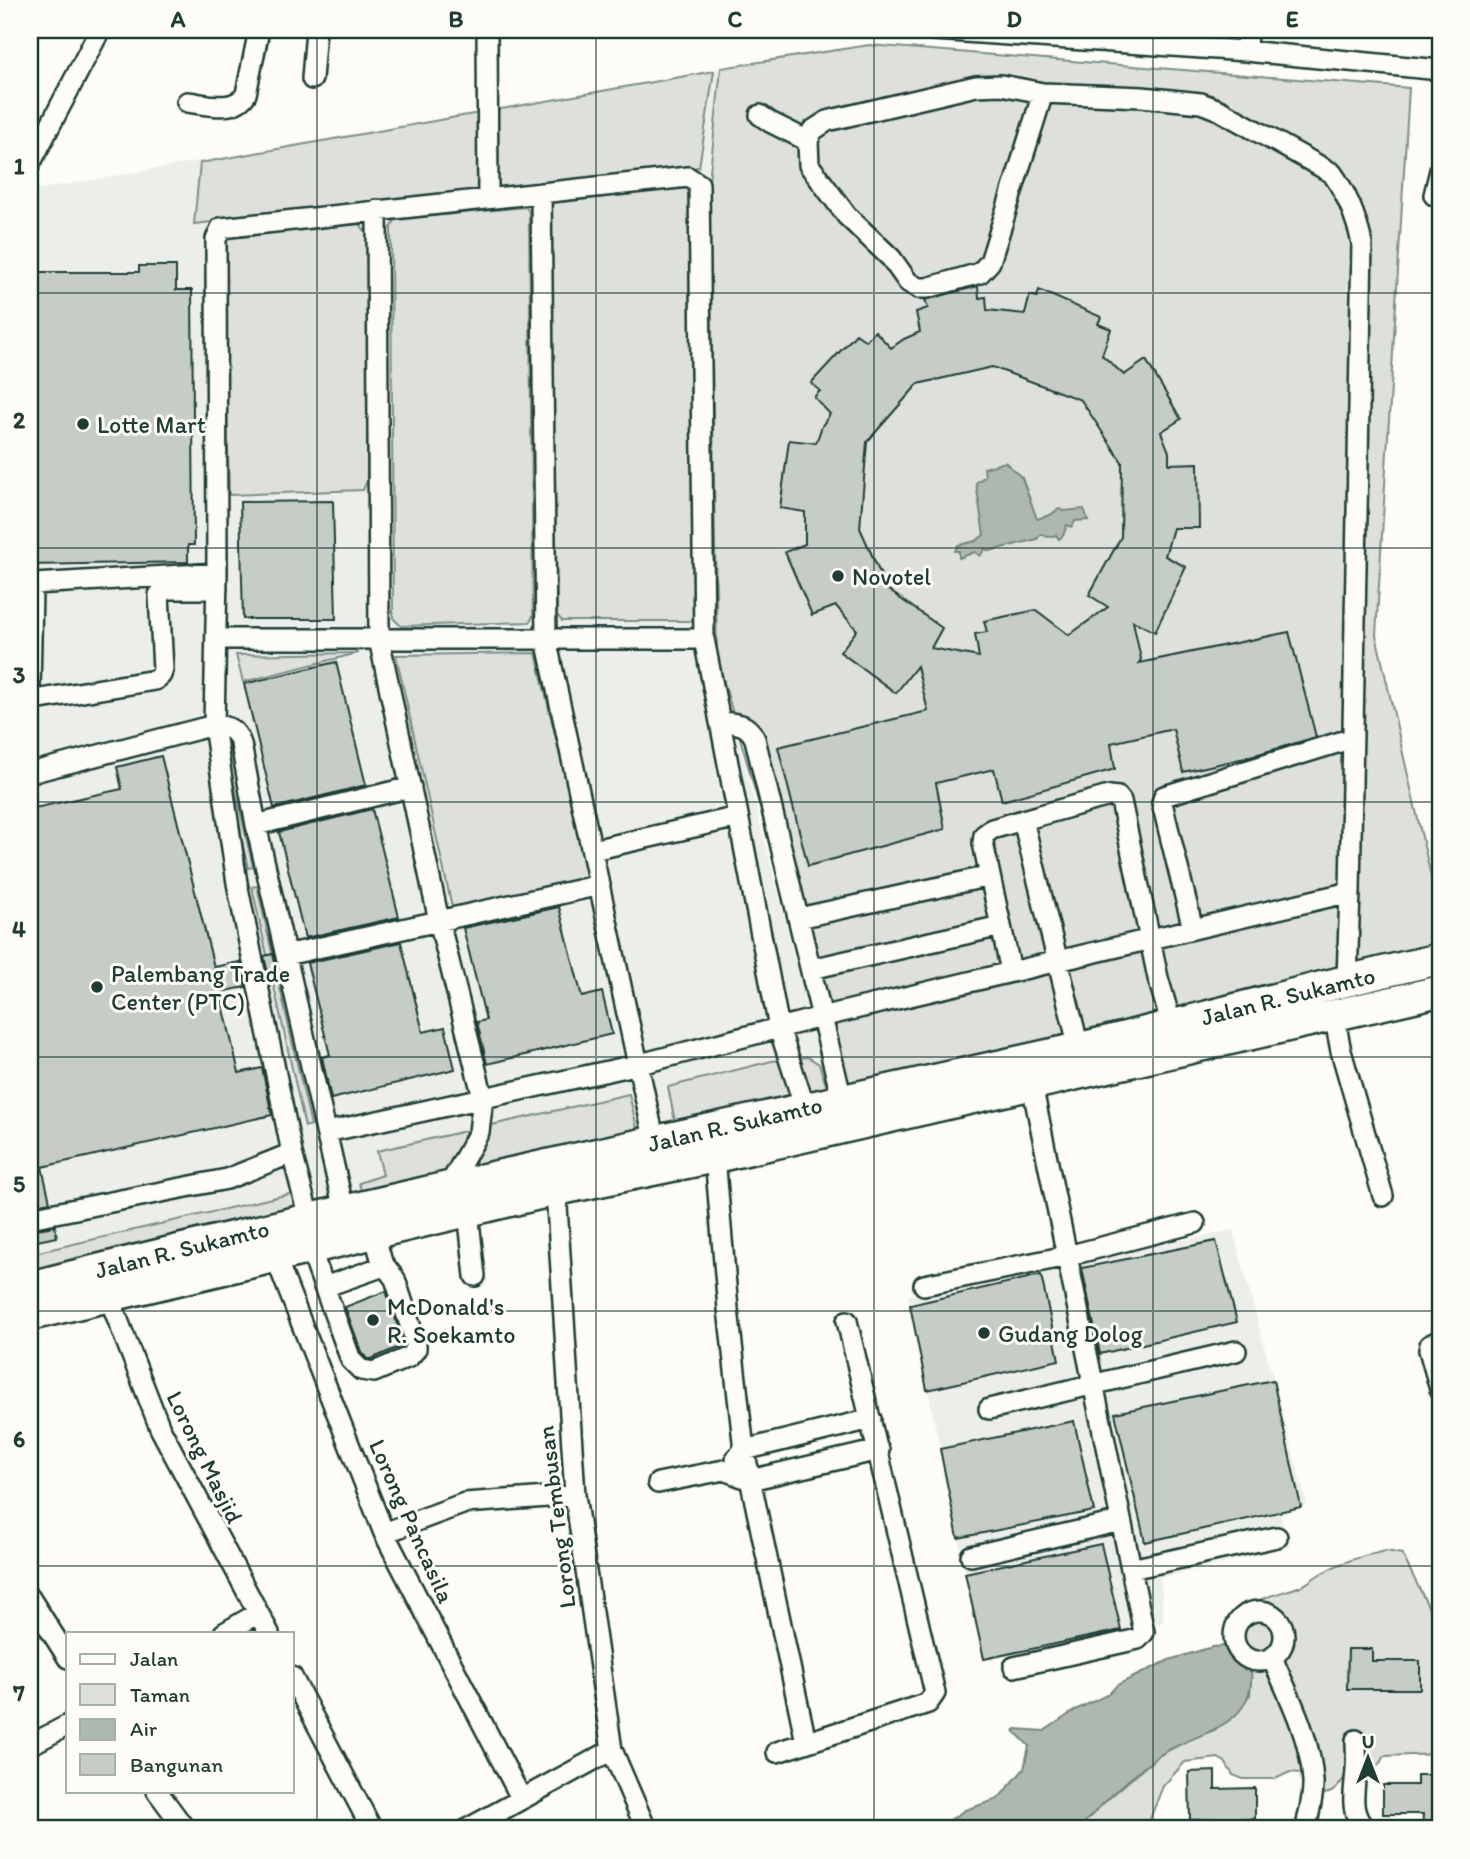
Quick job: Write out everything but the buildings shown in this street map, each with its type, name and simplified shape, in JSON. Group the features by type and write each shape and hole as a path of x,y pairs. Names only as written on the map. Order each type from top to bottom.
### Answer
{"highway":[{"name":"Jalan R. Sukamto","path":"30,1287 309,1218 1079,1048 1347,979 1440,960"},
{"name":"Jalan R. Sukamto","path":"30,1315 556,1190 715,1157 1440,991"}],"street":[{"path":"30,164 100,30"},
{"path":"187,102 235,105 242,101 246,94 258,30"},
{"path":"312,79 316,30"},
{"path":"487,30 488,198"},
{"path":"936,30 1088,34 1440,70"},
{"path":"1246,51 1247,30"},
{"path":"1043,93 990,262 980,273 927,288 918,288 908,282 891,258 847,216 809,165 808,141 812,131 827,121 976,86 1001,85 1043,93 1142,97 1201,103 1219,110 1332,173 1343,188 1356,216 1362,243 1347,979"},
{"path":"760,114 808,141"},
{"path":"1434,195 1440,170"},
{"path":"309,1218 292,1153 237,883 214,725 217,639 218,233 221,228 688,177 699,184 704,639 779,1028 805,1108"},
{"path":"541,193 546,639 655,1143"},
{"path":"377,210 379,639 439,921 483,1098 480,1132 449,1186"},
{"path":"30,689 34,584 217,581"},
{"path":"30,697 35,701 155,680 163,669 159,595 165,590 217,581"},
{"path":"217,639 704,639"},
{"path":"720,722 738,723 752,731 842,1100"},
{"path":"30,773 214,725 230,727 239,737 256,825 344,1210"},
{"path":"1193,929 1162,803 1164,796 1353,738"},
{"path":"256,825 411,787"},
{"path":"1011,971 982,843 984,835 992,829 1023,820 1109,796 1118,797 1172,1026"},
{"path":"593,850 738,817"},
{"path":"1023,820 1079,1048"},
{"path":"237,883 268,874"},
{"path":"799,918 990,876"},
{"path":"286,954 600,885"},
{"path":"327,1132 640,1064 821,1017 1350,892"},
{"path":"811,969 1001,926"},
{"path":"1334,1015 1341,1051 1383,1196"},
{"path":"1014,1667 1140,1637 1143,1629 1032,1085"},
{"path":"30,1218 227,1178 246,1173 292,1153"},
{"path":"715,1157 744,1450 806,1742"},
{"name":"Lorong Tembusan","path":"556,1190 575,1495 612,1750 646,1829"},
{"path":"468,1211 475,1276"},
{"path":"924,1285 1067,1256 1195,1223"},
{"path":"310,1248 351,1360 361,1370 374,1372 409,1357 413,1354 416,1343 395,1279 384,1266 374,1233"},
{"name":"Lorong Pancasila","path":"275,1256 384,1533 521,1798"},
{"path":"324,1287 384,1266"},
{"name":"Lorong Masjid","path":"109,1297 160,1428 268,1632"},
{"path":"777,1752 928,1703 935,1693 847,1321"},
{"path":"1440,1340 1430,1345 1429,1350 1440,1389"},
{"path":"989,1409 1236,1352"},
{"path":"724,1470 744,1450 871,1419"},
{"path":"658,1483 724,1470 750,1480 879,1450"},
{"path":"384,1533 465,1503 575,1495"},
{"path":"971,1556 1121,1521"},
{"path":"1131,1569 1277,1538"},
{"path":"30,1598 66,1655"},
{"path":"226,1632 258,1613"},
{"path":"1272,1658 1301,1729 1312,1770 1313,1799 1306,1829"},
{"path":"294,1681 372,1829"},
{"path":"30,1745 66,1726"},
{"path":"1356,1740 1353,1805 1358,1822 1365,1829"},
{"path":"467,1829 612,1750"},
{"path":"158,1792 185,1829"}],"shaded area":[{"path":"720,69 707,181 717,658 829,1088 30,1273 30,191"},
{"path":"1233,1230 1307,1505 1280,1513 1289,1547 1161,1578 1163,1622 984,1659 908,1296"}],"green space":[{"path":"869,45 1409,88 1376,635 1440,916 1440,942 1168,1011 831,1087 828,1046 717,658 709,181 721,68"},
{"path":"714,71 699,167 194,224 200,163"},
{"path":"688,187 693,191 697,613 691,621 562,621 557,615 553,203"},
{"path":"526,207 529,212 533,616 530,622 401,626 393,618 391,227 396,219"},
{"path":"360,224 367,234 367,481 363,490 229,495 223,245 226,237"},
{"path":"358,653 243,682 236,655"},
{"path":"536,653 590,885 454,916 396,655"},
{"path":"222,731 253,867 248,868 217,732"},
{"path":"257,886 311,1125 305,1127 252,887"},
{"path":"808,1057 819,1064 827,1088 675,1122 668,1087 772,1061"},
{"path":"629,1094 638,1132 362,1194 359,1183 383,1175 377,1151"},
{"path":"294,1193 301,1211 30,1273 30,1254"},
{"path":"1386,1551 1402,1554 1440,1630 1440,1754 1384,1756 1373,1769 1348,1773 1337,1788 1325,1794 1320,1794 1310,1774 1290,1772 1275,1779 1243,1779 1233,1775 1225,1762 1218,1758 1185,1762 1163,1786 1146,1829 1078,1829 1101,1805 1158,1756 1190,1739 1215,1730 1250,1695 1251,1676 1247,1665 1225,1646 1225,1630 1233,1616 1248,1605 1304,1585 1335,1566"}],"water":[{"path":"1005,462 1022,478 1037,519 1059,509 1084,509 1088,520 1075,521 1072,527 1067,525 1059,539 1056,535 1048,537 1041,534 1037,539 990,551 985,549 980,556 975,552 959,558 959,551 955,551 958,545 976,541 984,535 976,483 985,476 984,468"},
{"path":"1225,1646 1246,1661 1251,1671 1247,1699 1239,1711 1214,1729 1157,1757 1126,1782 1078,1829 926,1829 950,1820 965,1810 998,1799 1024,1769 1029,1746 1014,1731 1016,1729 1044,1731 1077,1709 1109,1694 1117,1685 1169,1660 1212,1647"}],"place":[{"name":"Lotte Mart","path":"83,424"},
{"name":"Novotel","path":"838,576"},
{"name":"Palembang Trade Center (PTC)","path":"97,987"},
{"name":"McDonald's R. Soekamto","path":"373,1320"},
{"name":"Gudang Dolog","path":"984,1333"}]}
